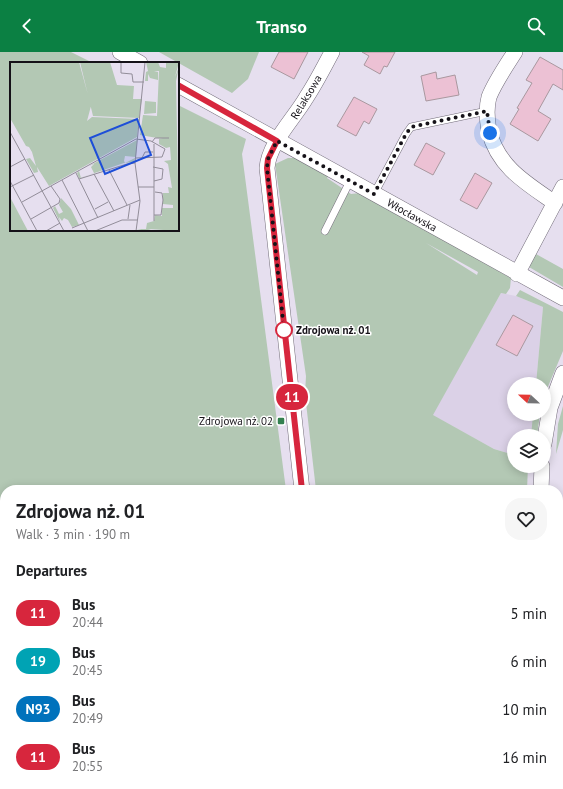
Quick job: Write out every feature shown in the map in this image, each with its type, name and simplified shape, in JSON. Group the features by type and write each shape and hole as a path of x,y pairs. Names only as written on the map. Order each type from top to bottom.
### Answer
{"street":[{"path":"120,52 138,62"},
{"name":"Relaksowa","path":"301,485 267,168 268,159 277,141 307,98 332,52"},
{"path":"515,52 490,97 487,111 491,138 500,158 520,179 555,203"},
{"name":"Włocławska","path":"179,86 517,274 563,298"},
{"path":"517,274 563,187"},
{"path":"546,429 549,413 563,373"},
{"path":"541,485 542,473"}],"lane":[{"path":"374,194 411,127 487,111"},
{"path":"325,231 350,181"}],"shaded area":[{"path":"501,293 516,296 543,307 537,377 507,377 507,421 532,421 532,429 507,429 507,453 494,449 432,415"}],"green space":[{"path":"0,52 71,52 91,62 10,62 10,231 179,231 179,106 246,139 242,154 285,485 0,485"},
{"path":"159,52 259,52 248,79 232,93"},
{"path":"288,158 296,158 329,175 327,178 351,194 360,193 511,278 510,288 506,294 501,293 433,415 494,449 507,453 507,473 528,473 527,485 315,485 305,394 306,376 275,164","holes":["426,243 478,272 477,275"]},
{"path":"536,254 563,269 563,287 529,267"},
{"path":"520,290 563,312 563,351 551,379 551,377 537,377 543,307 516,296"},
{"path":"563,406 563,430 556,454 558,424"},
{"path":"532,421 539,421 538,429 532,429"}],"building":[{"path":"279,52 308,52 294,79 271,67"},
{"path":"362,52 395,52 387,67 384,66 380,74 364,65 369,56"},
{"path":"540,57 563,70 563,90 553,84 538,111 551,119 538,141 510,124 519,109 517,108 532,83 526,80"},
{"path":"436,72 437,79 455,75 459,95 426,101 421,76"},
{"path":"354,97 377,109 369,124 364,121 356,136 337,126"},
{"path":"426,143 445,153 433,175 414,165"},
{"path":"475,173 492,183 477,209 460,200"},
{"path":"513,315 533,326 517,356 496,345"}],"bus line":[{"name":"11","path":"179,86 277,141 268,159 267,168 301,485"}],"place":[{"name":"Zdrojowa nż. 01","path":"284,330"},
{"name":"Zdrojowa nż. 02","path":"281,421"}],"route":[{"path":"284,330 267,168 268,159 277,141 374,194 411,127 419,124 487,111 490,133"}]}
